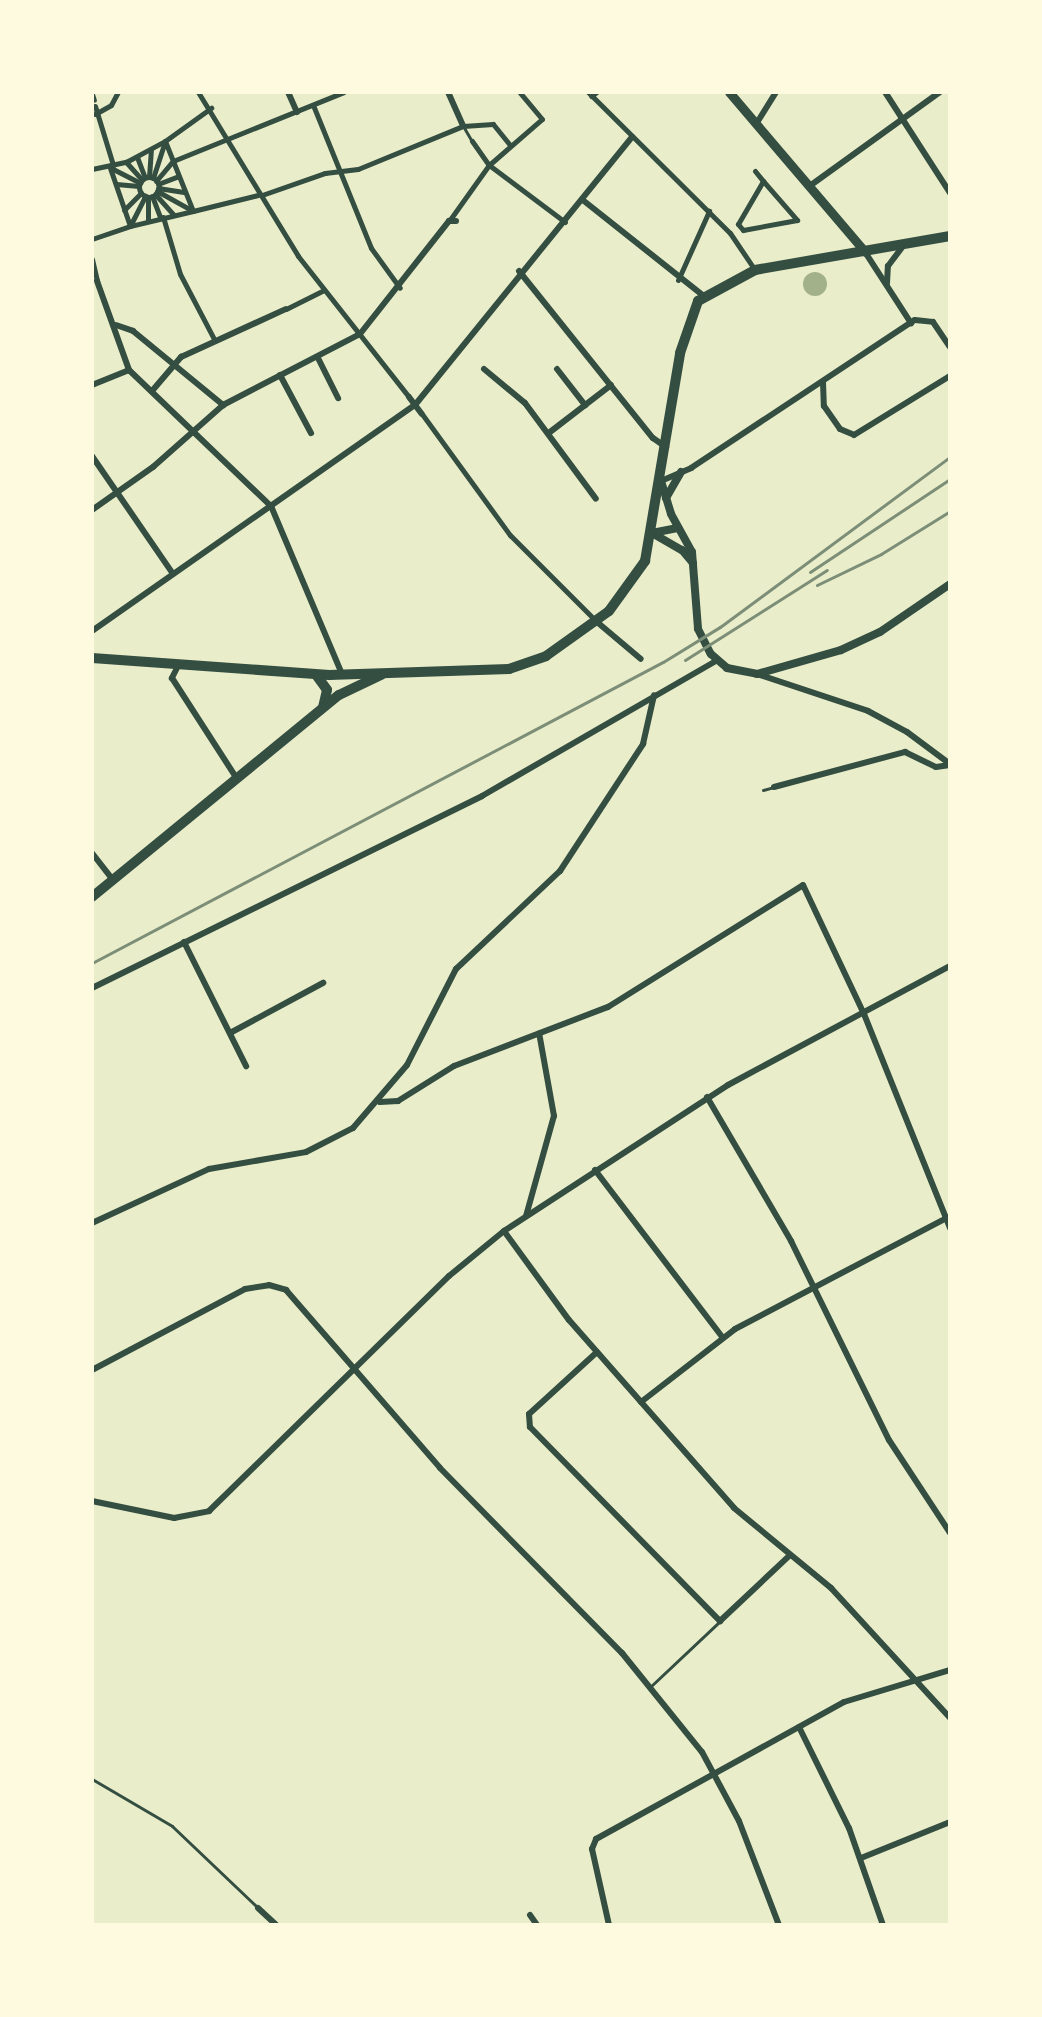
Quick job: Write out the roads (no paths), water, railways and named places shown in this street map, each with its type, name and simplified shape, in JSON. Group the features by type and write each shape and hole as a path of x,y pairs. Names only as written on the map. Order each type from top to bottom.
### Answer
{"main road":[{"path":"729,92 758,121 865,252"},
{"path":"92,658 316,675 382,675 518,667 559,650 597,622 630,588 652,533 687,324 704,296 755,270 950,236"},
{"path":"339,695 342,674"},
{"path":"316,675 327,690 323,709"},
{"path":"92,897 339,695 382,675"}],"street":[{"path":"95,114 111,105 118,92"},
{"path":"198,92 230,139 260,195 324,290 422,414 510,535 597,622 641,659"},
{"path":"288,92 297,112"},
{"path":"124,210 173,161 344,92"},
{"path":"448,92 463,126"},
{"path":"92,510 223,405 360,334 452,221 489,165 542,119 519,92"},
{"path":"752,133 776,92"},
{"path":"885,92 950,193"},
{"path":"811,185 940,92"},
{"path":"592,93 632,137 709,211 755,270"},
{"path":"94,97 95,114 130,226"},
{"path":"313,105 371,248 400,288"},
{"path":"92,169 137,157 211,108"},
{"path":"92,239 173,214 260,195 414,149 463,126 493,124 510,145"},
{"path":"92,631 415,405 465,353 521,273 584,201 632,137"},
{"path":"165,141 193,211"},
{"path":"130,226 149,187 165,141"},
{"path":"472,141 489,165 565,222"},
{"path":"148,221 151,149"},
{"path":"137,157 162,217 180,274 214,339"},
{"path":"126,162 173,214"},
{"path":"112,166 193,211"},
{"path":"755,171 797,220 743,230 738,224 763,181"},
{"path":"149,187 179,176"},
{"path":"116,184 185,192"},
{"path":"584,201 678,280 704,296"},
{"path":"678,280 709,211"},
{"path":"888,286 888,266 904,245"},
{"path":"865,252 911,323"},
{"path":"92,259 129,370 271,506 342,674"},
{"path":"521,273 611,385 666,447"},
{"path":"152,391 174,364 214,339 324,290"},
{"path":"950,347 933,322 911,323 681,472 661,481 695,567 700,633 713,658 868,711 950,765"},
{"path":"116,325 133,331 223,405"},
{"path":"318,358 338,398"},
{"path":"484,369 525,403 550,432 596,499"},
{"path":"557,369 585,405"},
{"path":"92,385 129,370"},
{"path":"280,375 311,433"},
{"path":"823,382 824,406 840,429 854,435 950,376"},
{"path":"550,432 611,385"},
{"path":"92,456 173,574"},
{"path":"666,499 681,472"},
{"path":"652,533 678,528"},
{"path":"652,533 682,550 695,567"},
{"path":"757,674 854,644 950,584"},
{"path":"92,988 482,796 713,658"},
{"path":"179,664 172,678 238,780"},
{"path":"92,1223 209,1169 321,1147 353,1128 380,1102 414,1054 456,969 560,871 643,744 654,695"},
{"path":"774,787 905,752 936,767 950,765"},
{"path":"92,853 113,880"},
{"path":"380,1102 398,1101 437,1074 608,1007 803,885 864,1014 950,1228"},
{"path":"184,942 246,1066"},
{"path":"92,1501 174,1518 204,1514 449,1276 504,1231 707,1097 950,966"},
{"path":"230,1033 323,983"},
{"path":"526,1216 554,1116 539,1033"},
{"path":"707,1097 814,1287 889,1440 950,1533"},
{"path":"595,1170 722,1337"},
{"path":"641,1402 722,1337 948,1217"},
{"path":"504,1231 597,1352 746,1521 831,1588 916,1677 950,1718"},
{"path":"92,1370 230,1296 269,1285 294,1297 353,1372 650,1687 717,1773 779,1925"},
{"path":"597,1352 529,1414 527,1423 720,1621 789,1556"},
{"path":"609,1925 592,1845 632,1816 844,1702 916,1677 950,1670"},
{"path":"799,1727 861,1858 883,1925"},
{"path":"861,1858 950,1822"},
{"path":"258,1908 276,1925"},
{"path":"530,1915 537,1925"}],"lane":[{"path":"463,126 472,141"},
{"path":"763,790 774,787"},
{"path":"650,1687 715,1631 720,1621"},
{"path":"92,1779 172,1826 258,1908"}],"railway":[{"path":"92,963 663,662 720,627 950,457"},
{"path":"810,572 950,479"},
{"path":"817,585 881,554 950,511"},
{"path":"685,660 827,570"}]}
